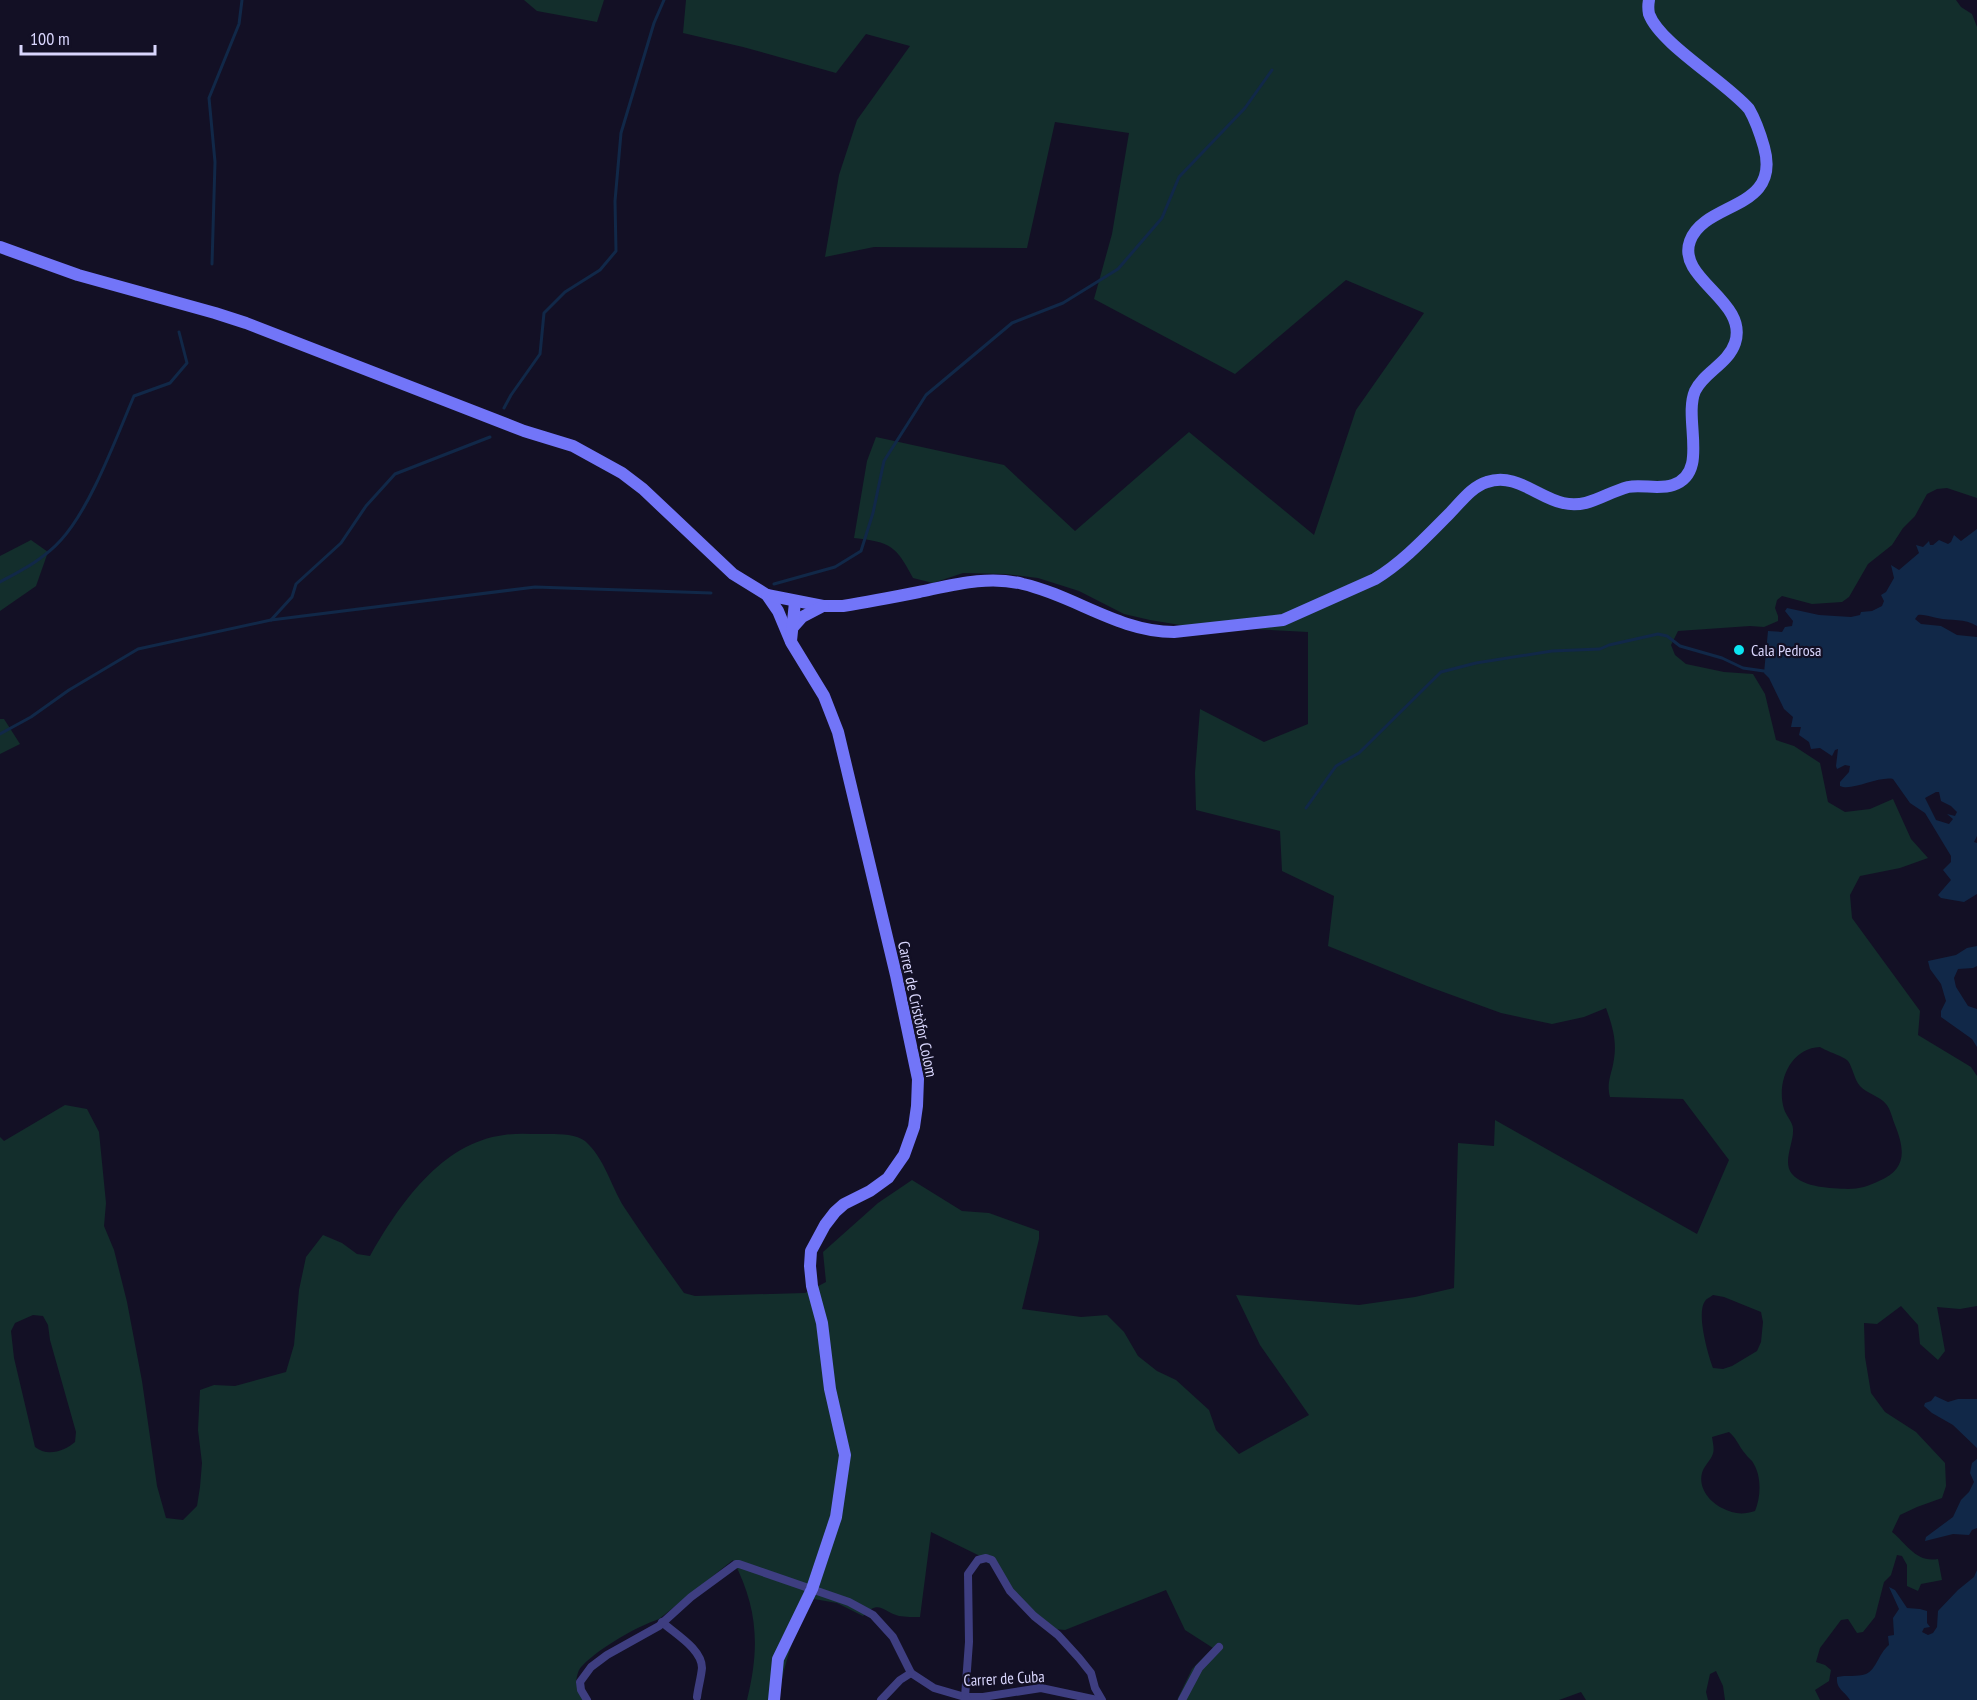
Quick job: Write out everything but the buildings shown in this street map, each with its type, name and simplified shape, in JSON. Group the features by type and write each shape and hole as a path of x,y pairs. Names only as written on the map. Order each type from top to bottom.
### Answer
{"street":[{"path":"0,247 78,275 246,323 524,430 573,446 598,458 629,478 733,574 767,595 823,606 843,606 964,583 994,580 1032,586 1127,624 1159,632 1283,620 1386,573 1468,494 1486,482 1497,479 1514,481 1556,501 1579,505 1635,486 1671,486 1684,480 1690,470 1694,454 1691,402 1704,377 1732,350 1737,332 1732,312 1697,273 1692,264 1689,255 1690,241 1697,230 1708,221 1756,191 1765,177 1767,160 1757,124 1749,109 1669,39 1648,12 1648,0"},
{"name":"Carrer de Cristòfor Colom","path":"767,595 789,627 791,642 824,696 838,732 896,975 918,1079 914,1127 903,1155 888,1179 844,1204 835,1212 811,1251 812,1286 822,1323 830,1389 845,1455 836,1516 812,1589 778,1659 774,1700"},
{"path":"792,601 785,612 789,627 823,606"},
{"path":"966,1698 969,1642 968,1574 978,1560 986,1558 992,1560 1010,1591 1034,1616 1058,1635 1079,1658 1091,1674 1102,1700"},
{"path":"588,1700 581,1690 580,1682 591,1667 662,1622 736,1564 849,1602 873,1615 893,1637 911,1673 900,1680 881,1700"},
{"path":"662,1622 700,1658 702,1668 697,1697"},
{"path":"1182,1700 1199,1668 1219,1647"},
{"name":"Carrer de Cuba","path":"911,1673 934,1688 966,1698 1041,1688 1097,1700"}],"green space":[{"path":"524,0 604,0 597,22 537,11"},
{"path":"686,0 1956,0 1961,7 1972,14 1977,27 1977,498 1947,488 1937,489 1927,494 1915,516 1903,528 1892,545 1868,564 1849,597 1842,602 1812,604 1782,596 1777,600 1775,608 1778,621 1764,627 1678,631 1671,645 1675,655 1686,664 1724,672 1753,674 1765,694 1776,740 1794,746 1820,763 1828,802 1845,812 1870,809 1893,799 1911,839 1928,858 1900,868 1860,876 1850,895 1852,918 1920,1011 1918,1035 1971,1067 1977,1076 1977,1306 1960,1309 1937,1307 1945,1351 1938,1360 1920,1344 1918,1325 1901,1306 1877,1324 1864,1323 1865,1357 1871,1393 1885,1412 1916,1432 1945,1463 1946,1486 1942,1498 1900,1515 1892,1532 1912,1552 1924,1558 1938,1559 1942,1580 1921,1584 1918,1591 1907,1586 1907,1565 1902,1556 1897,1555 1891,1575 1884,1582 1875,1617 1863,1632 1857,1633 1848,1619 1841,1620 1820,1648 1816,1662 1831,1670 1829,1681 1815,1690 1820,1700 1725,1700 1723,1686 1716,1671 1710,1674 1706,1692 1708,1700 1586,1700 1581,1692 1559,1700 1177,1700 1192,1669 1213,1648 1185,1630 1166,1590 1065,1630 1044,1628 993,1567 978,1555 931,1532 920,1617 899,1616 877,1607 863,1616 837,1603 814,1599 796,1632 783,1676 779,1700 747,1700 754,1663 754,1628 748,1595 733,1560 659,1619 619,1638 583,1665 576,1682 587,1700 0,1700 0,1137 4,1141 65,1105 87,1109 99,1132 106,1203 104,1226 114,1250 127,1302 142,1381 157,1486 166,1518 183,1520 197,1506 200,1487 202,1463 198,1430 200,1390 214,1385 235,1386 286,1372 294,1345 299,1290 306,1257 323,1235 342,1243 357,1254 370,1256 394,1217 424,1179 461,1150 481,1140 522,1134 564,1134 581,1138 598,1156 624,1207 684,1293 695,1296 805,1293 826,1282 823,1252 878,1203 912,1180 962,1211 989,1213 1039,1231 1022,1309 1081,1317 1107,1315 1124,1332 1138,1356 1157,1371 1176,1380 1209,1410 1216,1430 1239,1454 1309,1415 1260,1345 1236,1295 1359,1305 1415,1297 1454,1288 1458,1143 1494,1146 1495,1120 1697,1234 1729,1160 1683,1099 1610,1097 1609,1082 1615,1045 1606,1008 1584,1017 1552,1024 1501,1013 1328,946 1334,896 1282,871 1280,831 1196,810 1195,773 1200,709 1264,742 1308,724 1308,632 1180,625 1150,620 1124,614 1079,591 1038,578 963,573 933,583 913,578 902,559 891,547 876,541 854,538 867,461 876,437 1004,465 1075,531 1189,432 1314,535 1356,410 1424,313 1346,280 1235,374 1094,299 1112,234 1129,133 1055,122 1027,248 874,247 825,257 839,175 857,120 910,46 866,34 836,73 683,33","holes":["1820,1047 1846,1059 1860,1086 1888,1106 1902,1151 1899,1165 1888,1176 1868,1186 1848,1189 1811,1185 1797,1179 1792,1174 1788,1158 1793,1129 1784,1109 1782,1088 1793,1060 1810,1049","1713,1295 1724,1297 1761,1312 1763,1322 1761,1342 1757,1351 1732,1366 1723,1369 1713,1368 1702,1324 1703,1307 1706,1300","33,1315 43,1316 48,1325 50,1340 76,1432 75,1442 61,1450 45,1452 35,1447 14,1358 11,1331 15,1323","1729,1432 1752,1461 1758,1473 1760,1486 1755,1511 1730,1512 1709,1498 1703,1489 1701,1479 1703,1471 1713,1454 1712,1437"]},
{"path":"31,540 48,552 36,586 0,611 0,556"},
{"path":"0,719 4,719 20,744 0,754"}],"water":[{"path":"1977,529 1977,626 1963,621 1923,615 1918,615 1915,619 1921,624 1941,626 1957,635 1977,637 1977,836 1974,842 1977,843 1977,894 1964,902 1941,898 1938,895 1951,880 1943,870 1951,862 1951,856 1925,813 1910,803 1893,779 1851,787 1840,786 1850,766 1845,765 1837,769 1838,749 1832,756 1820,748 1811,749 1809,742 1799,735 1801,727 1791,727 1793,717 1784,709 1769,678 1764,673 1768,631 1782,632 1785,627 1792,626 1793,621 1785,611 1787,608 1819,615 1851,617 1860,615 1861,612 1872,611 1882,606 1884,601 1881,595 1886,592 1894,578 1891,565 1899,570 1919,553 1916,545 1923,547 1929,541 1930,545 1933,545 1939,540 1948,544 1954,535 1961,541","holes":["1939,792 1941,801 1957,812 1955,816 1947,814 1953,819 1949,824 1936,820 1925,798"]},
{"path":"1977,946 1977,966 1958,969 1954,978 1956,987 1968,1006 1977,1009 1977,1047 1972,1039 1941,1017 1946,1001 1941,984 1930,969 1928,961 1956,955 1967,948"},
{"path":"1935,1396 1948,1402 1958,1399 1977,1399 1977,1448 1953,1425 1924,1406"},
{"path":"1977,1459 1977,1528 1969,1535 1953,1534 1925,1541 1926,1537 1953,1517 1961,1500 1969,1492 1974,1482 1970,1473 1972,1463"},
{"path":"1977,1570 1977,1700 1850,1700 1839,1688 1837,1677 1863,1675 1870,1672 1889,1645 1888,1636 1894,1635 1893,1618 1899,1609 1889,1587 1895,1590 1907,1608 1927,1611 1927,1623 1930,1627 1924,1628 1922,1632 1928,1635 1933,1633 1937,1627 1938,1611 1974,1577"}],"waterway":[{"path":"212,264 215,162 209,98 239,24 242,0"},
{"path":"504,408 540,354 544,313 565,292 600,270 616,251 615,201 621,133 654,23 664,0"},
{"path":"774,584 835,567 861,551 873,513 884,461 926,395 1012,323 1063,303 1118,269 1162,218 1179,177 1245,108 1272,70"},
{"path":"0,582 47,553 72,526 93,491 134,396 170,383 187,363 179,332"},
{"path":"271,620 292,597 296,584 341,543 366,506 395,474 490,437"},
{"path":"0,734 138,649 271,620 535,587 711,593"},
{"path":"1306,808 1336,766 1359,753 1441,672 1476,663 1552,651 1600,649 1658,634 1667,636 1680,646 1722,658 1743,668 1764,671"}],"place":[{"name":"Cala Pedrosa","path":"1739,650"}]}
